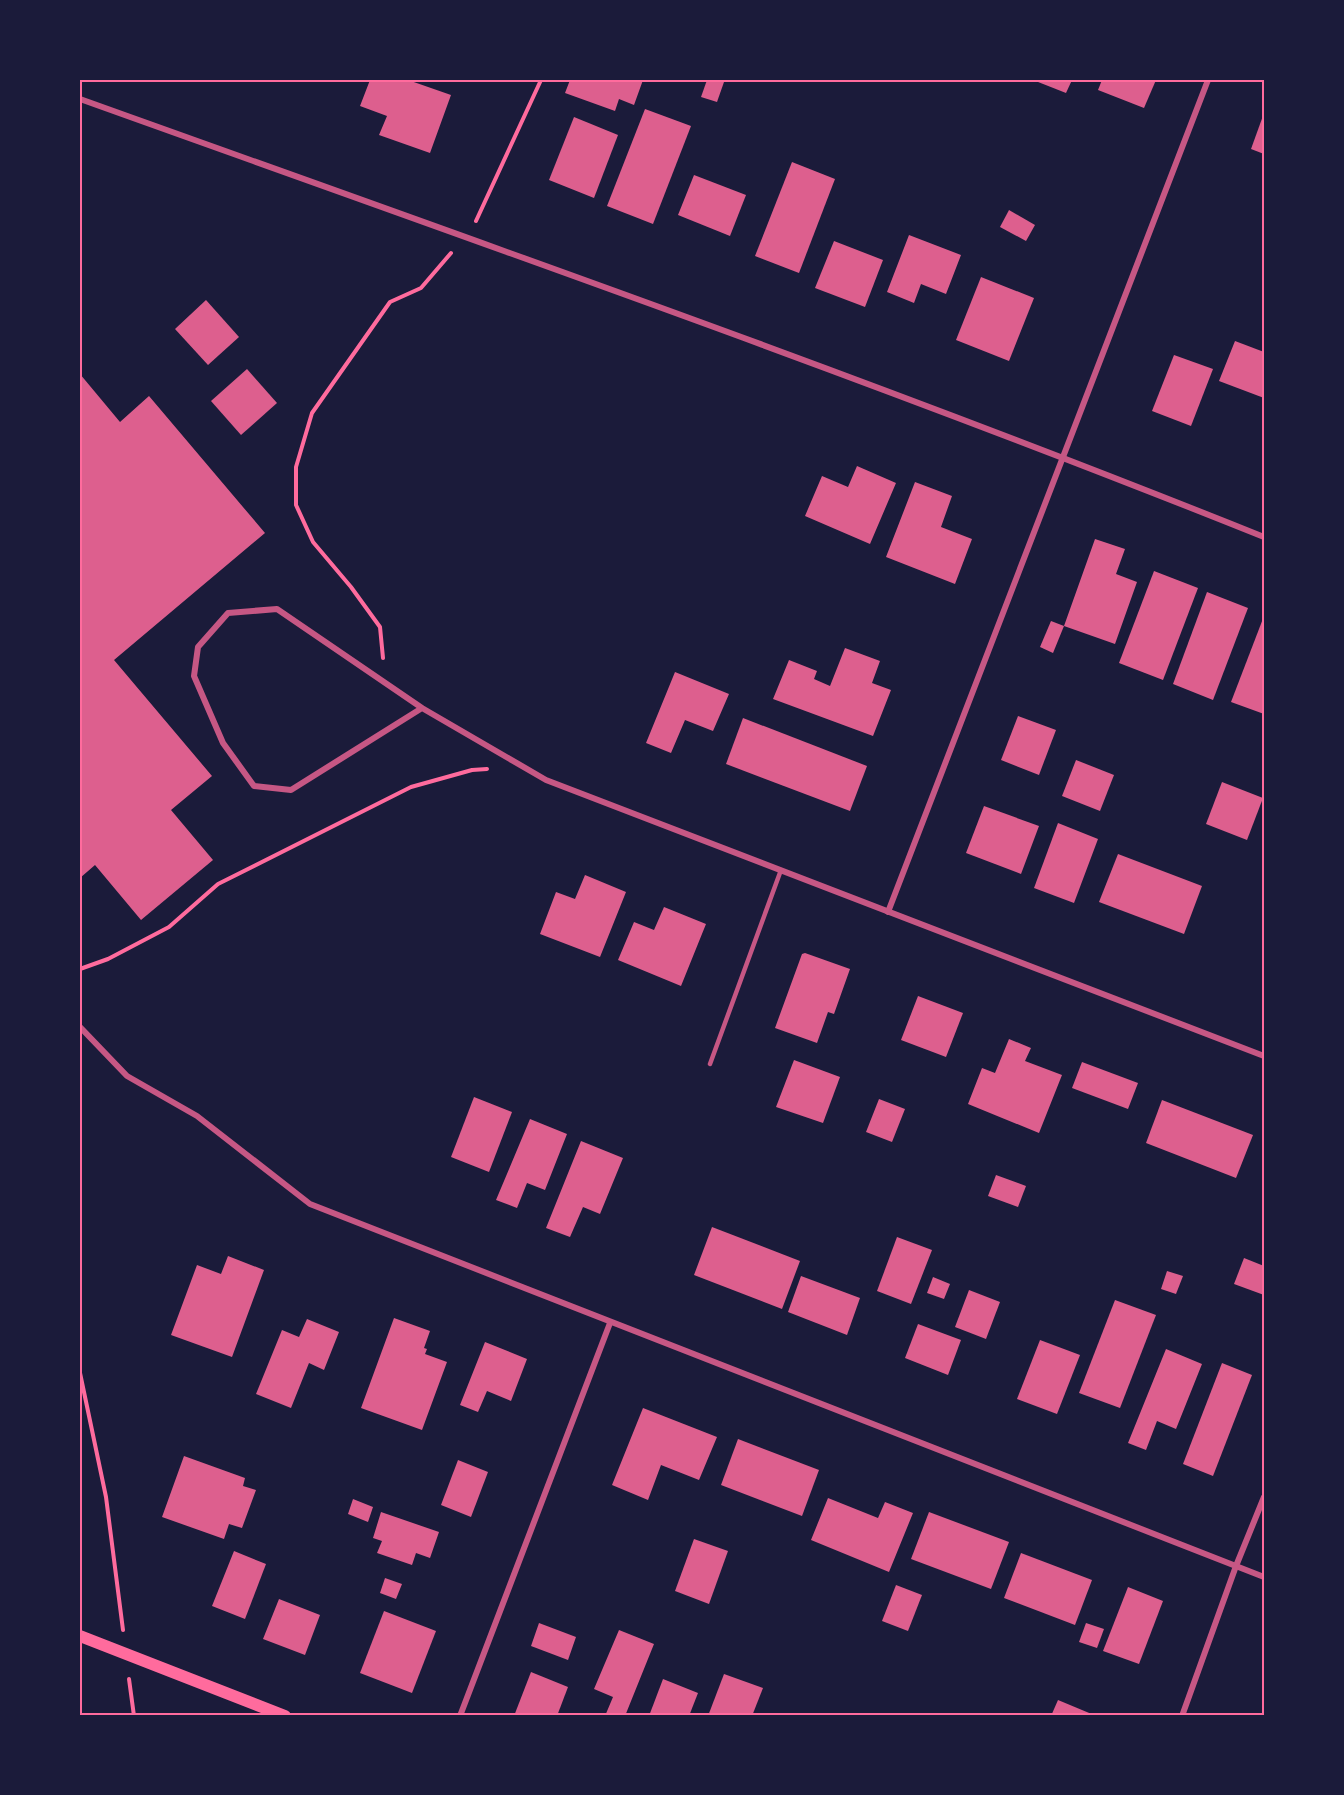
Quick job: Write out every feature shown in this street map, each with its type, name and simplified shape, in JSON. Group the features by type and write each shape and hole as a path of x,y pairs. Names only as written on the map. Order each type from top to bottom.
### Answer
{"main road":[{"path":"80,1636 285,1716"}],"street":[{"path":"888,912 1208,80"},
{"path":"80,99 798,356 1063,456 1264,537"},
{"path":"422,708 291,789 254,786 223,743 194,676 198,647 228,613 277,609 422,708 546,780 1264,1056"},
{"path":"80,1027 127,1076 197,1116 310,1204 1264,1577"},
{"path":"460,1716 610,1323"},
{"path":"1182,1716 1236,1566 1264,1497"}],"lane":[{"path":"710,1064 781,870"}],"path":[{"path":"475,224 541,80"},
{"path":"385,683 380,627 351,587 313,542 296,505 296,467 312,413 390,302 421,288 465,236"},
{"path":"80,969 108,958 169,927 218,884 411,787 472,770 524,767"},
{"path":"80,1373 106,1497 122,1618"},
{"path":"130,1683 134,1716"}],"building":[{"path":"370,80 408,80 451,95 430,153 379,135 387,116 360,106"},
{"path":"570,80 643,80 634,105 619,99 615,111 565,93"},
{"path":"707,80 724,82 717,102 701,97"},
{"path":"1033,80 1072,80 1066,93"},
{"path":"1102,80 1156,80 1144,108 1098,90"},
{"path":"645,109 691,126 653,224 607,206"},
{"path":"1264,113 1264,154 1251,149"},
{"path":"574,117 618,135 594,198 549,180"},
{"path":"792,162 835,179 799,273 755,256"},
{"path":"694,175 746,195 730,236 678,215"},
{"path":"1009,210 1035,225 1026,241 1000,227"},
{"path":"909,235 961,255 946,294 921,284 914,303 887,292"},
{"path":"834,241 883,260 865,307 815,288"},
{"path":"981,277 1034,298 1009,361 956,340"},
{"path":"206,300 239,337 208,365 175,329"},
{"path":"1235,341 1264,352 1264,398 1219,381"},
{"path":"1174,355 1213,369 1191,426 1152,411"},
{"path":"247,369 277,403 241,435 211,401"},
{"path":"80,374 120,422 149,396 265,533 114,660 212,776 171,810 213,860 141,920 95,865 80,878"},
{"path":"857,466 896,483 870,544 805,516 822,476 848,487"},
{"path":"915,482 952,496 941,527 972,539 955,584 886,557"},
{"path":"1095,539 1125,549 1116,574 1137,582 1115,644 1064,626"},
{"path":"1154,571 1198,588 1163,680 1119,663"},
{"path":"1207,592 1248,608 1213,700 1173,684"},
{"path":"1264,616 1264,714 1231,702"},
{"path":"1051,621 1064,626 1053,653 1040,647"},
{"path":"845,648 880,661 872,683 891,690 873,736 773,699 789,660 817,671 814,679 830,686"},
{"path":"675,672 729,694 713,731 685,720 671,753 646,743"},
{"path":"1018,716 1056,730 1039,775 1001,760"},
{"path":"743,718 867,766 850,811 726,764"},
{"path":"1076,760 1114,775 1100,811 1062,796"},
{"path":"1222,782 1263,798 1247,840 1206,824"},
{"path":"984,806 1039,826 1021,874 966,853"},
{"path":"1058,823 1098,839 1074,903 1034,888"},
{"path":"1118,854 1202,886 1184,934 1099,902"},
{"path":"585,875 626,892 600,957 540,934 556,892 575,899"},
{"path":"664,907 706,924 681,986 618,960 634,922 654,930"},
{"path":"805,953 850,969 834,1014 828,1012 817,1043 775,1028 802,954"},
{"path":"918,996 963,1013 946,1057 901,1040"},
{"path":"1009,1039 1031,1048 1025,1061 1062,1075 1039,1133 968,1104 982,1068 995,1073"},
{"path":"794,1060 840,1077 823,1123 776,1107"},
{"path":"1082,1062 1138,1083 1128,1109 1072,1088"},
{"path":"474,1097 512,1112 489,1172 451,1157"},
{"path":"879,1099 905,1109 892,1142 866,1132"},
{"path":"1162,1100 1253,1135 1236,1178 1146,1143"},
{"path":"530,1119 567,1134 545,1190 527,1183 517,1208 496,1200"},
{"path":"581,1141 623,1158 600,1214 583,1207 570,1237 546,1228"},
{"path":"996,1175 1026,1186 1018,1207 988,1196"},
{"path":"712,1227 800,1261 782,1309 694,1275"},
{"path":"897,1237 932,1250 911,1304 877,1291"},
{"path":"228,1256 264,1270 232,1357 171,1335 197,1265 221,1274"},
{"path":"1244,1258 1264,1266 1264,1295 1234,1284"},
{"path":"1167,1271 1183,1276 1176,1294 1161,1289"},
{"path":"801,1276 860,1298 847,1335 788,1312"},
{"path":"933,1277 950,1284 944,1299 927,1293"},
{"path":"969,1290 1000,1302 986,1339 955,1327"},
{"path":"1115,1300 1156,1315 1120,1408 1079,1393"},
{"path":"394,1318 430,1331 424,1348 427,1349 425,1354 447,1362 422,1430 361,1408"},
{"path":"307,1319 339,1332 324,1370 309,1363 291,1408 256,1394 282,1330 299,1337"},
{"path":"918,1324 961,1340 948,1375 905,1358"},
{"path":"1040,1340 1080,1355 1057,1414 1017,1399"},
{"path":"485,1342 527,1359 511,1401 487,1391 478,1412 460,1405"},
{"path":"1166,1349 1202,1364 1176,1429 1157,1421 1146,1450 1128,1443"},
{"path":"1222,1363 1252,1375 1213,1476 1183,1464"},
{"path":"643,1408 717,1437 699,1480 661,1465 648,1500 612,1485"},
{"path":"738,1439 819,1470 802,1516 721,1485"},
{"path":"184,1456 245,1478 243,1486 256,1490 242,1528 229,1524 224,1539 162,1517"},
{"path":"458,1460 488,1472 471,1517 441,1505"},
{"path":"828,1498 878,1518 885,1502 913,1513 889,1572 811,1540"},
{"path":"353,1499 373,1507 368,1522 348,1514"},
{"path":"381,1512 439,1532 430,1558 416,1553 412,1565 377,1553 382,1541 373,1538"},
{"path":"929,1512 1009,1542 991,1589 911,1559"},
{"path":"694,1539 728,1551 709,1604 675,1591"},
{"path":"234,1551 266,1564 245,1619 212,1606"},
{"path":"1021,1553 1092,1580 1075,1625 1004,1598"},
{"path":"385,1578 402,1584 396,1599 380,1593"},
{"path":"896,1585 922,1595 908,1631 882,1621"},
{"path":"1128,1587 1163,1601 1139,1664 1103,1651"},
{"path":"279,1599 320,1615 305,1655 263,1639"},
{"path":"384,1611 436,1631 412,1693 360,1673"},
{"path":"539,1623 576,1637 568,1660 531,1646"},
{"path":"1086,1623 1104,1629 1097,1648 1079,1642"},
{"path":"619,1630 654,1644 625,1716 605,1716 613,1697 594,1689"},
{"path":"531,1672 568,1687 557,1716 514,1716"},
{"path":"724,1674 763,1688 752,1716 708,1716"},
{"path":"663,1679 698,1693 689,1716 649,1716"},
{"path":"1058,1700 1094,1715 1094,1716 1051,1716"}]}
